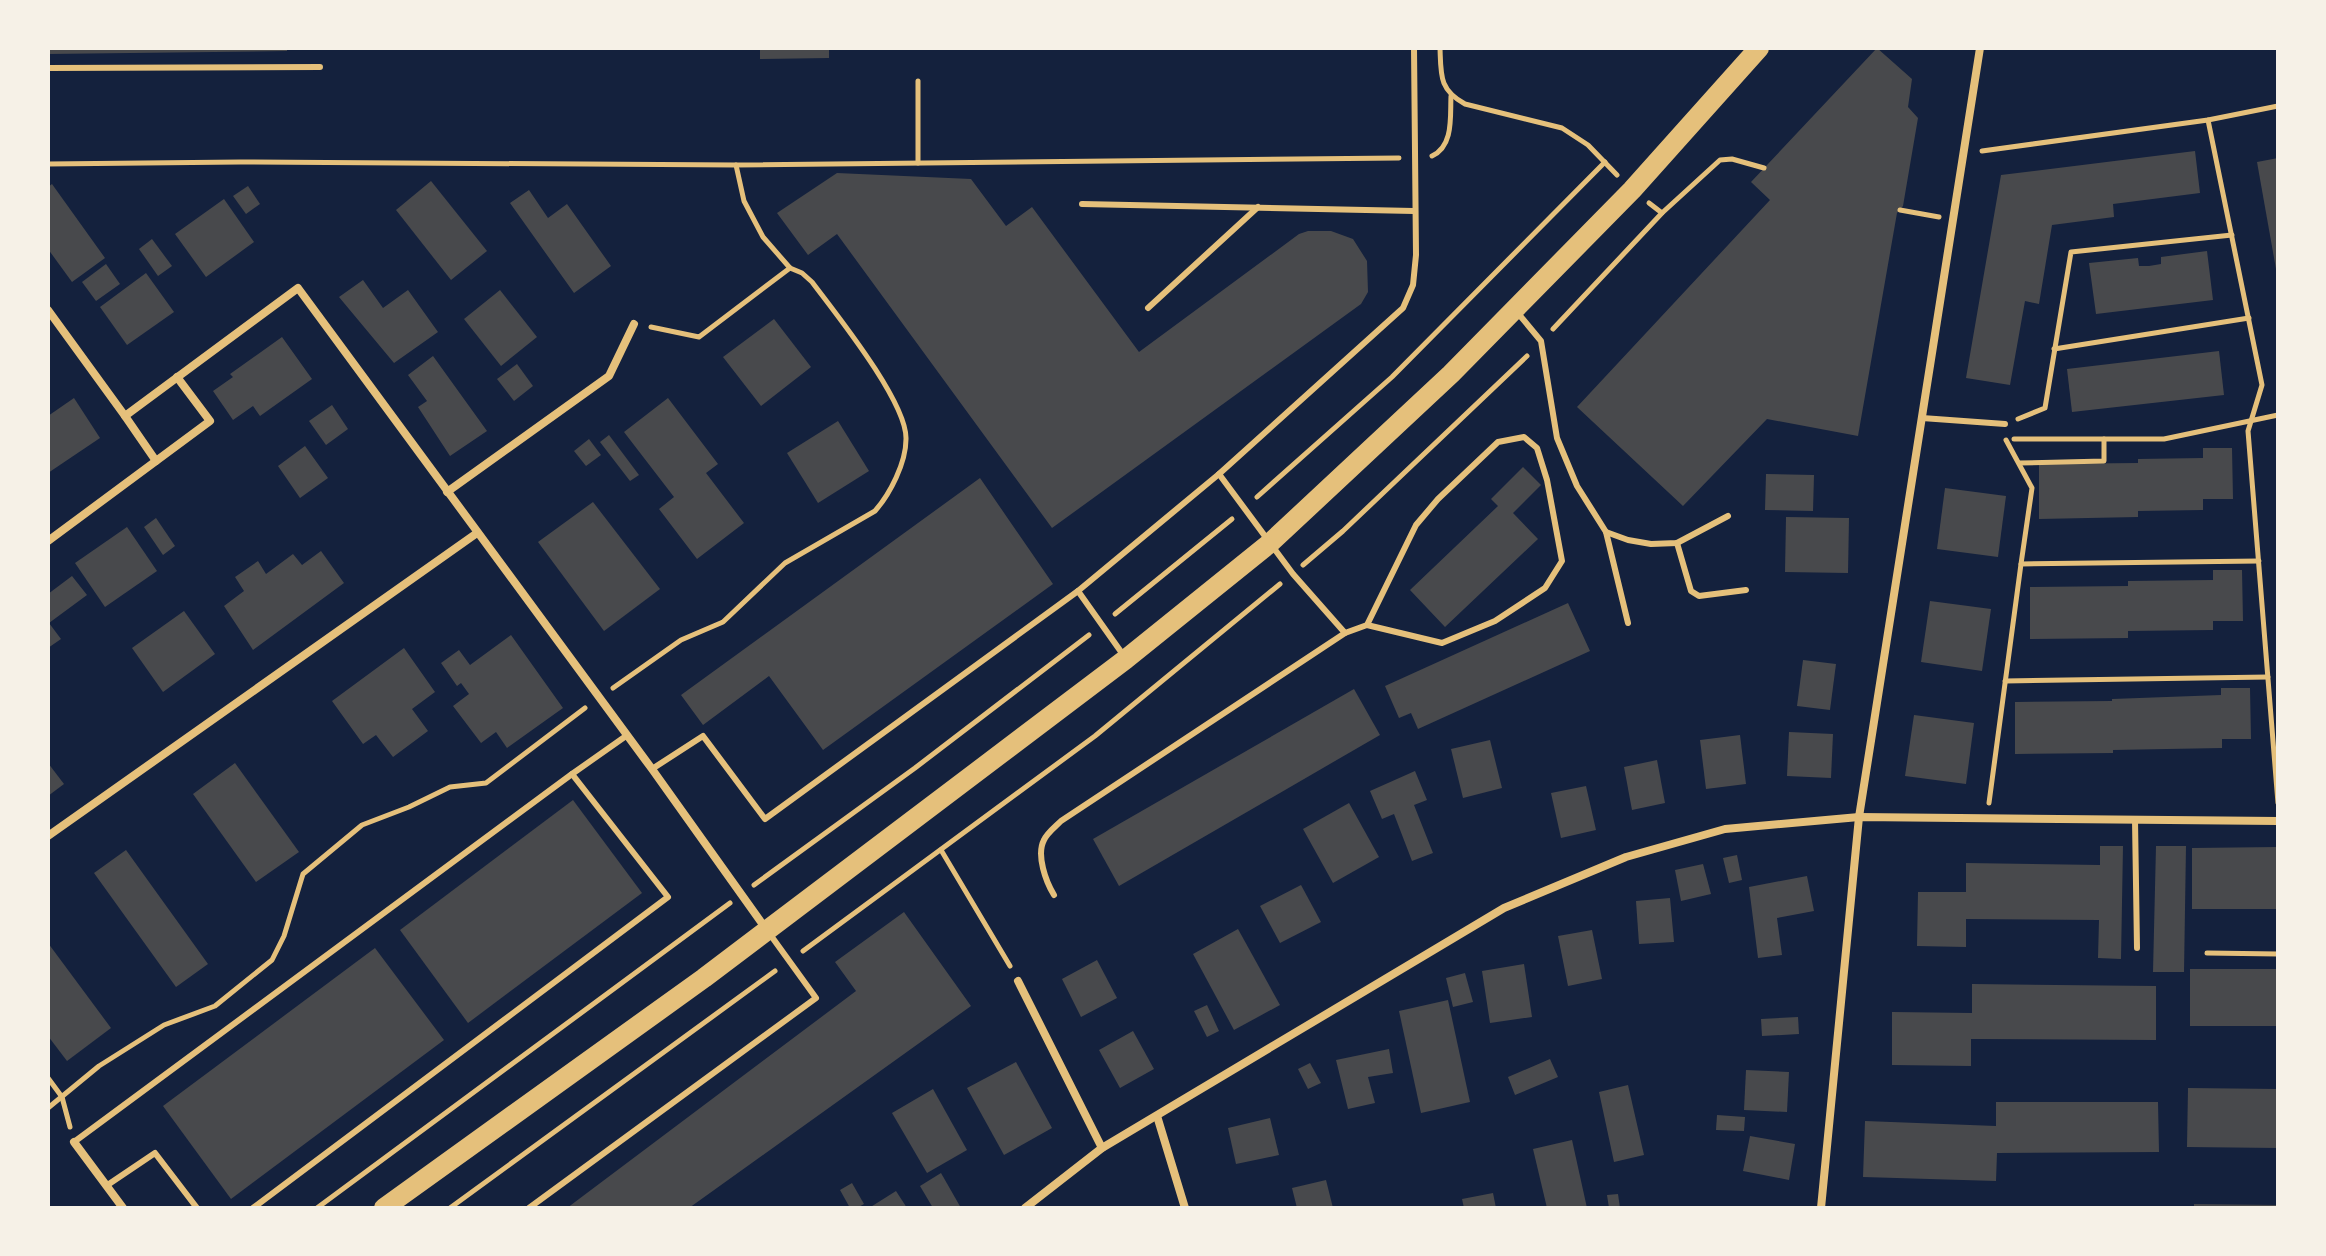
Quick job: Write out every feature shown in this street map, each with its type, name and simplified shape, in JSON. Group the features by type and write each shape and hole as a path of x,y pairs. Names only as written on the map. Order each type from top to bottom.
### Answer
{"main road":[{"path":"384,1208 767,931 1126,659 1270,543 1451,374 1632,190 1759,48"}],"street":[{"path":"1821,1208 1859,817 1980,48"},
{"path":"125,416 298,288 652,769 767,931"},
{"path":"48,310 156,461"},
{"path":"447,492 609,376 634,324"},
{"path":"48,541 210,421 177,377"},
{"path":"48,836 477,533"},
{"path":"1025,1208 1102,1148 1504,908 1626,857 1725,829 1859,817 2278,821"},
{"path":"1018,981 1102,1148"},
{"path":"1157,1116 1185,1208"},
{"path":"74,1142 123,1208"}],"lane":[{"path":"652,769 703,736 765,819 1078,591 1219,474 1403,308 1413,285 1416,255 1414,48"},
{"path":"48,68 320,67"},
{"path":"1082,204 1414,211"},
{"path":"1148,308 1258,207"},
{"path":"1515,309 1541,341 1557,438 1577,486 1606,532 1628,623"},
{"path":"1922,418 2005,424"},
{"path":"1054,895 1047,883 1041,849 1044,838 1061,821 1345,633 1367,625 1442,643 1495,621 1545,588 1562,561 1547,480 1537,448 1524,437 1498,442 1438,499 1416,525 1367,625"},
{"path":"1219,474 1293,574 1345,633"},
{"path":"1606,532 1651,544 1677,543 1728,516"},
{"path":"1677,543 1691,591 1699,596 1746,590"},
{"path":"1078,591 1126,659"},
{"path":"74,1142 626,736"},
{"path":"253,1208 668,897 572,774"},
{"path":"2135,820 2137,948"},
{"path":"529,1208 816,998 767,931"},
{"path":"106,1186 155,1153 197,1208"}],"path":[{"path":"48,164 918,163 1414,158 1432,156 1444,147 1448,137 1451,96 1441,73 1440,48"},
{"path":"918,81 918,163"},
{"path":"1451,96 1465,104 1562,128 1588,145 1632,190 1662,213"},
{"path":"1965,153 2208,120 2278,106"},
{"path":"2208,120 2262,385 2248,431 2278,804"},
{"path":"450,1208 1107,726 1293,574 1485,399 1662,213 1720,160 1732,159 1764,168"},
{"path":"317,1208 915,768 1102,624 1244,508 1392,377 1605,162"},
{"path":"1900,210 1953,220"},
{"path":"2005,424 2045,408 2071,252 2232,235"},
{"path":"634,324 699,337 790,268"},
{"path":"2054,349 2249,318"},
{"path":"1986,820 2032,488 2005,439 2164,439 2278,415"},
{"path":"2019,463 2104,461 2104,439"},
{"path":"2021,564 2259,561"},
{"path":"2005,681 2268,677"},
{"path":"941,850 1018,981"},
{"path":"2207,953 2278,954"},
{"path":"48,1078 62,1097 74,1142"}],"building":[{"path":"48,48 287,48 287,51 48,54"},
{"path":"760,48 829,48 829,58 760,59"},
{"path":"1877,48 1912,79 1908,107 1918,118 1903,206 1897,213 1858,436 1767,419 1683,506 1577,407 1770,200 1751,182"},
{"path":"2195,151 2200,193 2113,204 2114,217 2052,225 2039,304 2025,301 2010,385 1966,378 2001,175"},
{"path":"2278,158 2278,269 2276,269 2257,162"},
{"path":"837,173 971,179 1006,226 1032,207 1139,352 1299,234 1308,231 1331,231 1353,239 1367,261 1368,292 1361,304 1052,528 837,234 808,255 777,213"},
{"path":"431,181 487,251 451,280 396,210"},
{"path":"52,184 105,258 72,282 48,249 48,187"},
{"path":"248,186 260,204 246,214 233,196"},
{"path":"529,190 548,218 567,204 611,266 574,293 510,203"},
{"path":"224,199 254,242 206,277 175,234"},
{"path":"152,239 172,266 158,276 139,249"},
{"path":"2207,251 2213,300 2096,314 2089,263 2138,258 2139,266 2149,266 2161,264 2161,257"},
{"path":"106,264 120,284 96,301 82,282"},
{"path":"146,273 174,312 127,345 100,307"},
{"path":"363,280 383,308 408,290 438,332 394,363 339,297"},
{"path":"500,290 537,337 501,366 464,319"},
{"path":"774,319 811,367 761,406 723,357"},
{"path":"282,337 312,379 260,416 253,406 233,420 213,391 233,377 230,374"},
{"path":"2219,351 2224,395 2072,412 2067,369"},
{"path":"433,356 487,431 450,456 418,407 427,401 408,375"},
{"path":"517,364 533,386 514,401 497,379"},
{"path":"74,398 100,438 48,473 48,416"},
{"path":"668,398 718,464 706,473 744,523 697,559 659,509 674,497 624,432"},
{"path":"332,405 348,429 326,445 309,421"},
{"path":"838,421 869,471 818,503 787,453"},
{"path":"609,435 639,475 630,481 600,442"},
{"path":"589,439 601,455 586,466 574,451"},
{"path":"305,446 328,478 300,498 278,466"},
{"path":"2203,448 2232,448 2233,499 2203,499 2203,510 2138,511 2138,517 2039,519 2039,464 2138,463 2138,459 2203,458"},
{"path":"1523,467 1541,485 1513,513 1538,539 1445,627 1410,590 1498,506 1491,499"},
{"path":"1766,474 1814,475 1813,511 1765,510"},
{"path":"980,478 1053,584 823,750 769,676 703,725 681,695"},
{"path":"1945,488 2006,496 1998,557 1937,549"},
{"path":"593,502 660,589 604,631 538,542"},
{"path":"1786,517 1849,518 1848,573 1785,572"},
{"path":"156,518 175,546 163,555 144,527"},
{"path":"127,527 157,571 105,607 75,563"},
{"path":"321,551 344,583 253,650 224,606 244,591 235,577 258,561 266,574 293,554 302,565"},
{"path":"2213,570 2242,570 2243,621 2213,621 2213,630 2128,631 2128,638 2030,639 2030,587 2128,586 2128,581 2213,580"},
{"path":"72,576 87,595 49,623 61,639 48,648 48,594"},
{"path":"1930,601 1991,609 1982,671 1921,662"},
{"path":"1568,603 1590,651 1418,729 1411,713 1399,718 1385,686"},
{"path":"184,611 215,654 163,692 132,648"},
{"path":"511,635 563,708 507,748 496,732 481,743 453,706 469,694 461,683 457,686 441,663 459,650 470,665"},
{"path":"404,648 435,692 412,709 428,731 393,757 376,735 363,744 332,701"},
{"path":"1803,660 1836,664 1830,710 1797,706"},
{"path":"2221,688 2250,688 2251,739 2222,739 2222,748 2015,754 2015,702 2221,695"},
{"path":"1354,689 1380,735 1119,886 1093,839"},
{"path":"1914,715 1974,723 1966,784 1905,776"},
{"path":"1789,732 1833,734 1831,778 1787,776"},
{"path":"1740,735 1746,784 1706,789 1700,740"},
{"path":"1490,740 1502,788 1463,798 1451,749"},
{"path":"1657,760 1665,803 1632,810 1624,767"},
{"path":"48,763 64,784 48,796"},
{"path":"235,763 299,852 256,882 193,794"},
{"path":"1415,771 1427,800 1414,805 1433,853 1412,861 1394,814 1382,819 1370,791"},
{"path":"1586,786 1596,830 1561,838 1551,793"},
{"path":"573,800 642,893 468,1023 400,930"},
{"path":"1349,803 1379,857 1333,883 1303,829"},
{"path":"2100,846 2123,846 2121,959 2098,958 2099,920 1966,919 1966,947 1917,946 1918,892 1966,892 1966,863 2100,865"},
{"path":"2156,846 2186,846 2184,972 2153,972"},
{"path":"2278,847 2278,909 2192,909 2192,848"},
{"path":"126,850 208,964 176,987 94,873"},
{"path":"1737,855 1742,880 1729,883 1723,858"},
{"path":"1703,864 1711,894 1681,901 1675,870"},
{"path":"1807,876 1814,911 1777,918 1782,955 1758,958 1749,887"},
{"path":"1301,885 1321,922 1280,943 1260,906"},
{"path":"1670,898 1674,942 1639,944 1636,901"},
{"path":"904,912 971,1006 689,1208 567,1208 856,991 835,962"},
{"path":"1238,929 1280,1005 1234,1030 1193,954"},
{"path":"1592,930 1602,979 1568,986 1558,936"},
{"path":"48,943 111,1028 67,1061 48,1036"},
{"path":"375,948 444,1040 231,1199 163,1106"},
{"path":"1097,960 1117,998 1081,1017 1062,979"},
{"path":"1524,964 1532,1017 1490,1023 1482,971"},
{"path":"2190,969 2278,969 2278,1026 2190,1026"},
{"path":"1465,973 1473,1002 1453,1007 1446,978"},
{"path":"1972,984 2156,986 2156,1040 1971,1039 1971,1066 1892,1065 1892,1012 1972,1013"},
{"path":"1448,1000 1470,1102 1421,1113 1399,1011"},
{"path":"1207,1005 1219,1031 1207,1037 1194,1011"},
{"path":"1798,1017 1799,1034 1762,1036 1761,1019"},
{"path":"1133,1031 1154,1069 1120,1088 1099,1050"},
{"path":"1389,1049 1393,1073 1368,1077 1375,1103 1348,1109 1336,1060"},
{"path":"1550,1059 1558,1077 1515,1095 1508,1077"},
{"path":"1016,1062 1052,1128 1004,1155 967,1088"},
{"path":"1310,1063 1321,1083 1308,1089 1298,1069"},
{"path":"1746,1070 1789,1072 1787,1112 1744,1110"},
{"path":"1628,1085 1644,1155 1614,1162 1599,1092"},
{"path":"2188,1088 2278,1089 2278,1148 2187,1147"},
{"path":"933,1089 967,1150 927,1173 892,1113"},
{"path":"1996,1102 2158,1102 2159,1152 1997,1153 1996,1181 1863,1177 1865,1121 1996,1126"},
{"path":"1717,1115 1745,1117 1744,1131 1716,1130"},
{"path":"1270,1118 1279,1155 1236,1164 1228,1128"},
{"path":"1750,1136 1795,1144 1789,1180 1743,1171"},
{"path":"1572,1140 1587,1208 1547,1208 1533,1149"},
{"path":"941,1173 961,1208 933,1208 920,1186"},
{"path":"1326,1180 1333,1208 1297,1208 1292,1188"},
{"path":"852,1183 864,1204 857,1208 850,1208 840,1190"},
{"path":"896,1191 907,1208 869,1208"},
{"path":"1493,1193 1496,1208 1464,1208 1462,1199"},
{"path":"1618,1194 1620,1208 1609,1208 1607,1195"},
{"path":"2194,1204 2278,1205 2278,1208 2194,1208"}]}
